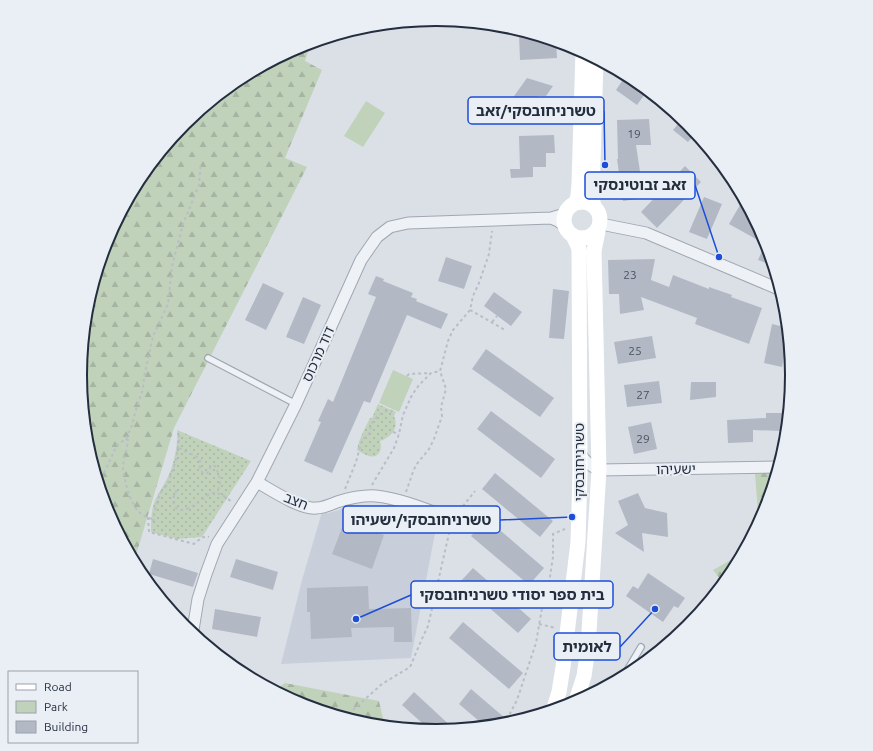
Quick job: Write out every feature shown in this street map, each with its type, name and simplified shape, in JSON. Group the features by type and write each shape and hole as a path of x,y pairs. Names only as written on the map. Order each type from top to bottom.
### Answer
{"street":[{"path":"576,203 579,184 583,58"},
{"path":"594,206 585,202 576,203 568,209 564,224 578,238 589,238 599,228 601,217 594,206 592,198 596,65"},
{"name":"דוד מרכוס","path":"193,627 198,599 217,544 258,482 296,404 361,260 377,236 390,227 408,223 494,220 564,224"},
{"name":"טשרניחובסקי","path":"555,704 564,667 578,542 580,453 579,249 564,224"},
{"path":"599,228 646,233 775,287"},
{"name":"טשרניחובסקי","path":"578,695 584,676 588,648 599,470 594,251 599,228"},
{"path":"580,453 586,462 599,470"},
{"name":"ישעיהו","path":"599,470 774,467"},
{"name":"חצב","path":"258,482 300,506 309,508 322,507 356,497 377,496 402,502 452,519"}],"lane":[{"path":"208,358 296,404"},
{"path":"629,667 641,647"}],"path":[{"path":"102,477 117,445 126,439 132,425 143,389 144,377 153,336 168,304 172,266 183,224 199,185 201,163"},
{"path":"402,502 416,465 429,449 442,416 441,407 446,389 440,371 450,335 470,310 473,296 489,254 494,220"},
{"path":"470,310 505,330"},
{"path":"492,322 497,316"},
{"path":"407,376 409,374 440,371"},
{"path":"364,496 394,448 403,415 412,395 419,384 431,373"},
{"path":"340,501 359,453 362,440 369,434 370,427 377,417 383,412 391,412 393,409"},
{"path":"126,439 128,440 124,457 123,471 127,489 133,504 138,511 153,521 158,499 173,472 179,448 179,432"},
{"path":"393,432 399,434"},
{"path":"176,490 173,497 176,508 180,510 187,510 212,493 216,492 220,482 215,466 212,465 209,472 203,474 199,467 199,458 179,448"},
{"path":"349,714 382,684 410,667 428,626 452,519 475,491"},
{"path":"216,492 241,508"},
{"path":"148,517 149,532 194,544 202,537 208,536 219,541"},
{"path":"508,717 517,700 536,643 542,608 546,603 553,557 553,534 578,523"}],"shaded area":[{"path":"350,504 437,523 411,658 281,664 302,580 322,512 328,513 339,510"}],"green space":[{"path":"308,51 305,61 322,70 285,158 307,167 174,428 136,554 123,530 106,488 99,466 90,421 87,376 90,330 99,285 106,263 123,221 146,181 159,163 189,128 224,98 242,85 282,62"},
{"path":"366,101 385,113 363,147 344,136"},
{"path":"393,370 413,379 399,412 379,403"},
{"path":"378,404 396,412 394,416 396,424 393,432 388,437 380,441 381,447 378,455 372,457 357,450 362,434 370,418 372,418"},
{"path":"177,430 251,461 202,537 177,539 151,532 153,506 166,481 174,460"},
{"path":"772,473 758,511 755,474"},
{"path":"734,558 720,579 713,570"},
{"path":"285,683 379,701 384,721 346,713 324,706 279,687"}],"building":[{"path":"519,36 556,48 557,58 520,60"},
{"path":"527,78 553,86 546,96 538,96 537,110 530,111 529,120 502,124 502,113"},
{"path":"623,80 645,95 637,105 616,90"},
{"path":"649,119 651,145 636,145 644,198 623,201 617,159 617,120"},
{"path":"679,123 692,137 688,142 673,130"},
{"path":"554,135 555,153 546,153 546,167 533,167 533,177 511,178 510,169 520,169 519,136"},
{"path":"685,166 701,182 657,228 641,212"},
{"path":"704,197 722,204 707,239 689,232"},
{"path":"741,204 758,240 729,224"},
{"path":"762,250 767,263 758,260"},
{"path":"446,257 472,266 464,289 438,281"},
{"path":"655,259 651,280 669,287 673,275 709,289 709,287 732,295 731,297 762,308 749,344 695,324 697,318 641,297 644,310 620,314 619,294 609,294 608,260"},
{"path":"376,276 384,279 383,281 413,293 411,297 417,299 416,301 448,314 441,329 407,315 370,403 364,401 332,473 304,461 321,422 318,421 328,399 333,402 376,297 368,294"},
{"path":"263,283 284,293 266,330 245,320"},
{"path":"553,289 569,291 564,339 549,338"},
{"path":"494,292 522,312 511,326 484,306"},
{"path":"303,297 321,305 304,344 286,337"},
{"path":"772,324 782,327 785,353 782,367 764,363"},
{"path":"652,336 656,358 618,364 614,342"},
{"path":"486,349 554,398 540,417 472,369"},
{"path":"659,381 662,403 627,407 624,385"},
{"path":"691,382 716,382 716,397 690,400"},
{"path":"491,411 555,459 541,478 477,429"},
{"path":"766,413 783,413 781,431 753,430 753,442 728,443 727,420 766,418"},
{"path":"651,422 657,449 634,454 628,427"},
{"path":"495,473 553,521 540,537 482,489"},
{"path":"638,493 645,508 667,513 668,537 642,533 644,552 615,533 628,525 618,501"},
{"path":"487,519 544,568 529,585 471,536"},
{"path":"345,520 384,535 372,569 332,554"},
{"path":"153,559 198,573 193,587 149,574"},
{"path":"236,559 278,572 273,590 230,577"},
{"path":"473,568 531,619 518,633 460,582"},
{"path":"648,573 685,598 678,608 674,606 663,622 626,596 633,586 638,589"},
{"path":"368,586 369,609 411,608 412,642 394,642 394,627 351,628 352,637 311,639 310,612 307,612 307,588"},
{"path":"215,609 261,617 257,637 212,629"},
{"path":"463,622 523,673 509,689 449,638"},
{"path":"471,689 505,718 480,722 459,704"},
{"path":"414,692 449,724 424,724 402,705"}],"place":[{"name":"טשרניחובסקי/זאב","path":"605,165"},
{"name":"זאב זבוטינסקי","path":"719,257"},
{"name":"טשרניחובסקי/ישעיהו","path":"572,517"},
{"name":"לאומית","path":"655,609"},
{"name":"בית ספר יסודי טשרניחובסקי","path":"356,619"}]}
